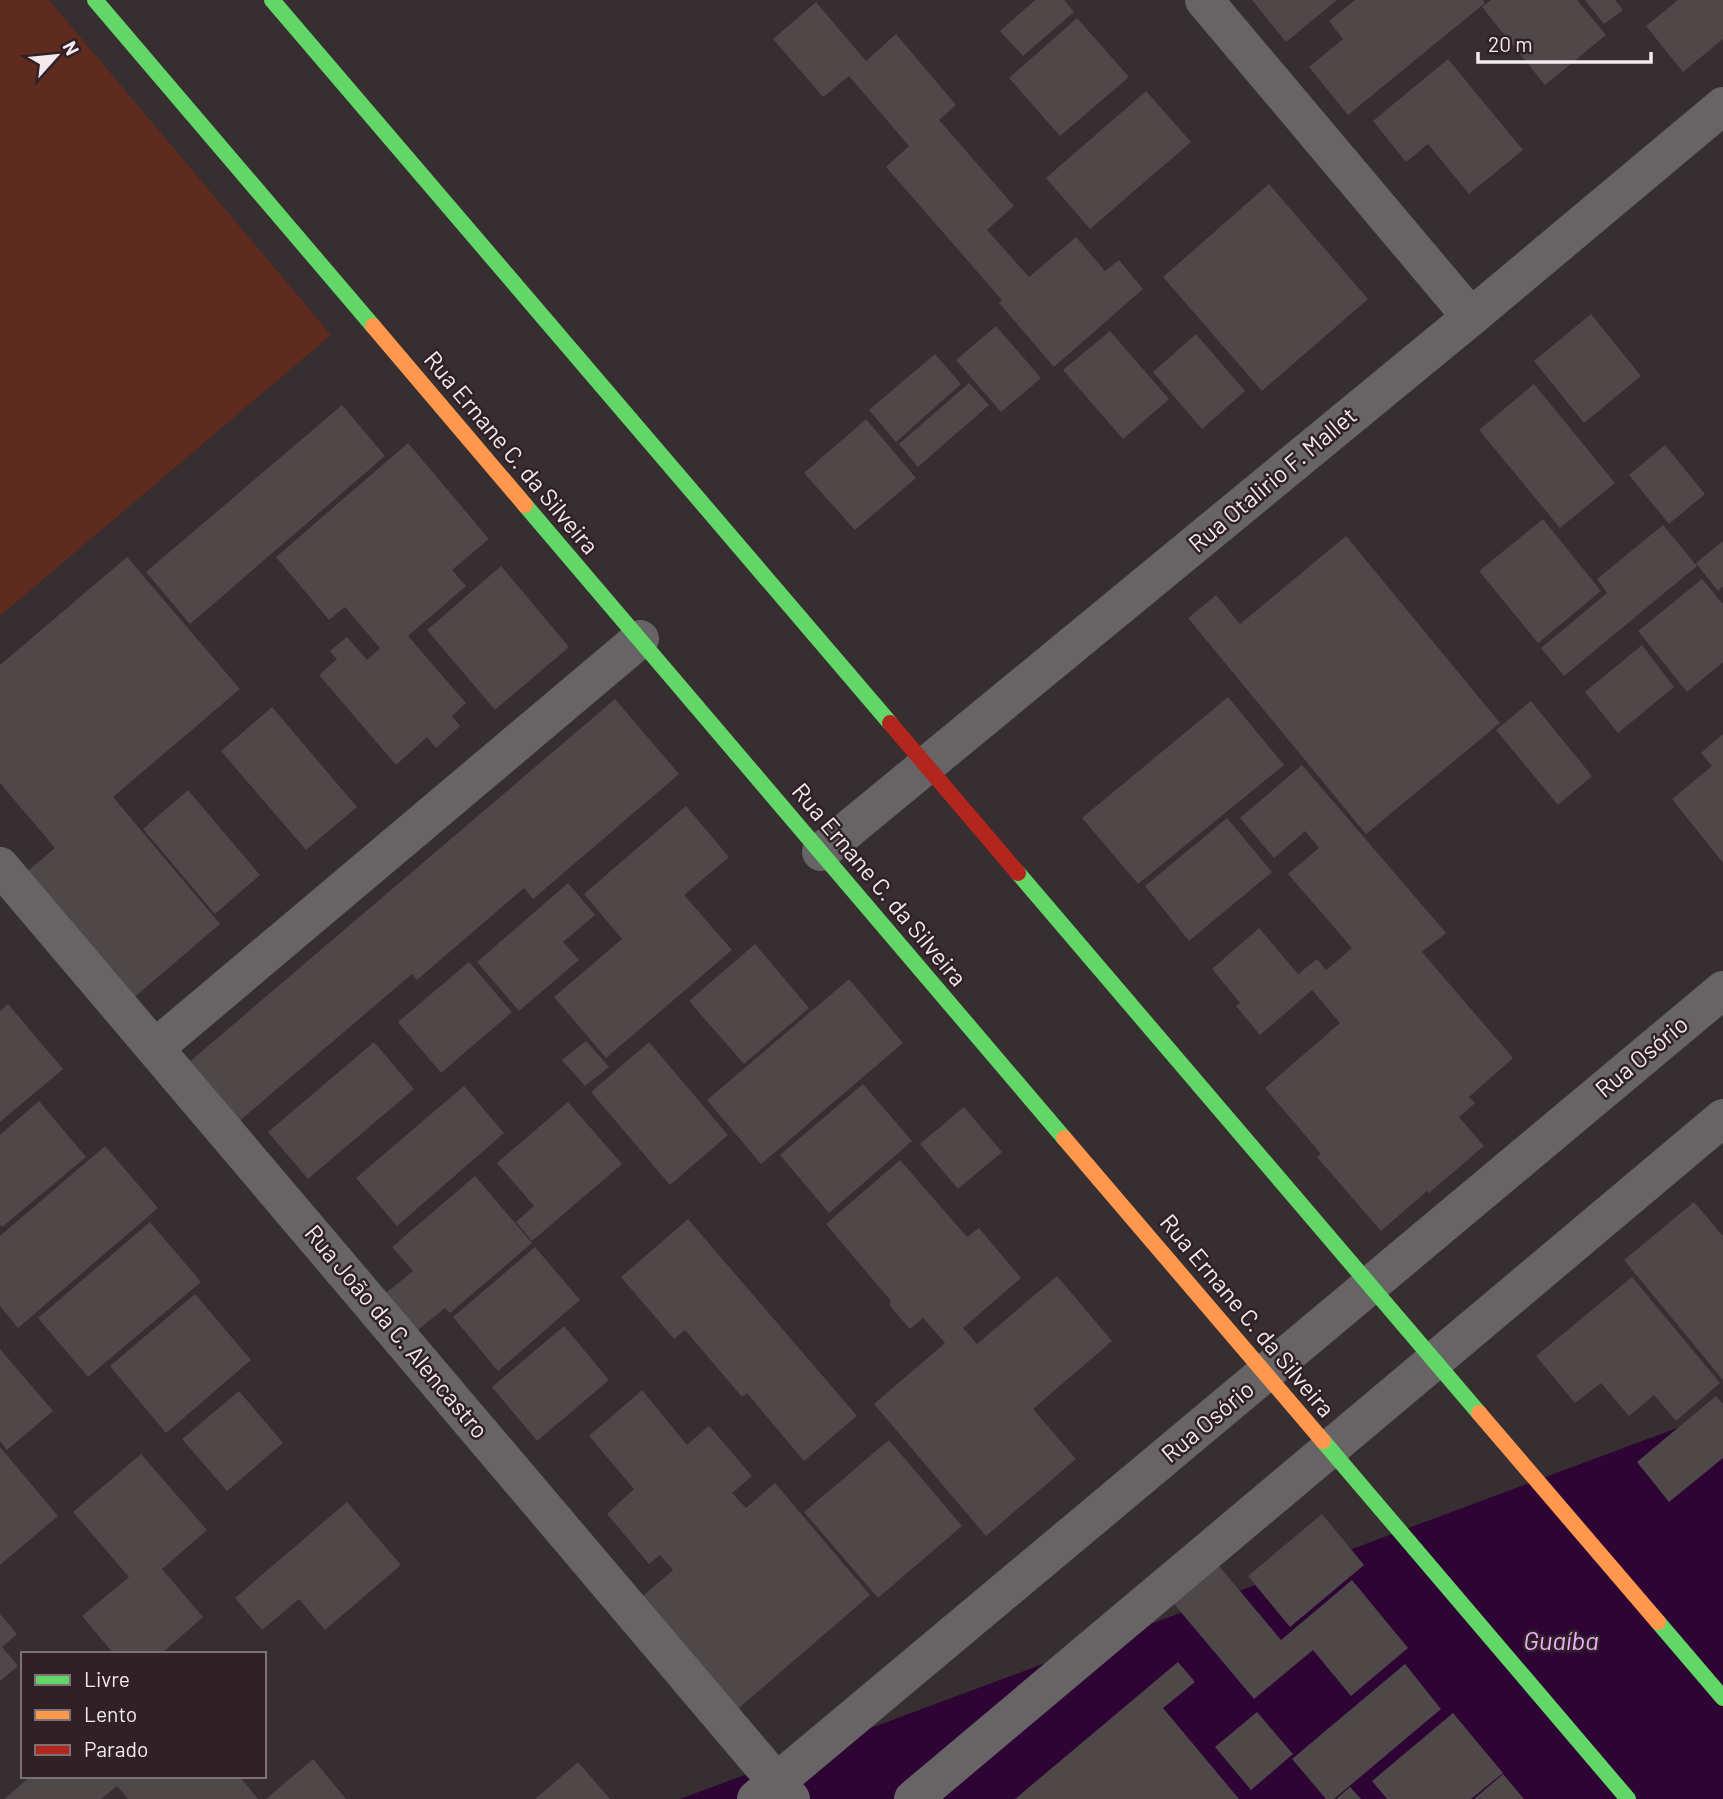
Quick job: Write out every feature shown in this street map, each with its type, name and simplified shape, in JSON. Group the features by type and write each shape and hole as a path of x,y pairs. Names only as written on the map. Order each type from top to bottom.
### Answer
{"street":[{"name":"Rua Ernane C. da Silveira","path":"95,0 1628,1799"},
{"path":"272,0 1723,1698"},
{"path":"1204,0 1471,317"},
{"name":"Rua Otalirio F. Mallet","path":"821,852 1723,106"},
{"path":"155,1048 640,639"},
{"name":"Rua João da C. Alencastro","path":"0,866 155,1048 775,1793"},
{"name":"Rua Osório","path":"775,1793 1265,1373 1723,990"},
{"path":"913,1799 1723,1118"}],"shaded area":[{"path":"0,0 49,0 331,335 0,616"}],"water":[{"name":"Guaíba","path":"1723,1411 1723,1799 680,1799"}],"building":[{"path":"1035,0 1064,0 1074,12 1023,56 1000,31"},
{"path":"1252,0 1337,0 1286,42"},
{"path":"1355,0 1483,0 1485,3 1348,115 1309,67 1343,39 1329,21"},
{"path":"1491,0 1577,0 1606,35 1545,85 1482,7"},
{"path":"1585,0 1615,0 1623,10 1604,24"},
{"path":"1678,0 1723,0 1723,39 1683,72 1646,26"},
{"path":"816,2 866,61 896,34 956,105 939,120 1014,206 987,230 1029,277 1076,237 1105,271 1119,260 1143,289 1054,367 999,303 1002,300 886,167 909,146 849,76 823,97 773,39"},
{"path":"1077,18 1129,77 1060,136 1009,78"},
{"path":"1448,59 1523,150 1469,194 1428,144 1406,162 1373,121"},
{"path":"1146,91 1191,142 1090,229 1046,178"},
{"path":"1269,184 1368,299 1262,391 1163,277"},
{"path":"1591,314 1641,376 1584,423 1534,361"},
{"path":"996,326 1041,378 1001,412 956,360"},
{"path":"1110,331 1169,399 1123,439 1063,370"},
{"path":"1196,334 1245,391 1202,429 1153,372"},
{"path":"935,354 961,384 896,442 869,410"},
{"path":"969,383 989,405 918,467 899,444"},
{"path":"1534,384 1615,483 1560,528 1479,430"},
{"path":"342,405 385,456 190,624 146,572"},
{"path":"866,419 916,478 855,530 804,473"},
{"path":"408,443 489,539 452,570 466,586 408,636 466,703 452,716 460,726 436,748 427,737 396,765 319,675 337,659 330,651 347,637 367,660 380,648 345,607 329,620 276,557"},
{"path":"1665,445 1705,494 1669,524 1629,475"},
{"path":"1543,519 1601,591 1538,643 1479,571"},
{"path":"1663,525 1697,566 1564,676 1541,648 1607,593 1597,579"},
{"path":"1346,536 1500,723 1366,834 1188,618 1216,595 1240,624"},
{"path":"1723,541 1723,586 1718,591 1696,563"},
{"path":"127,557 240,689 113,797 220,924 124,1006 17,880 55,848 0,783 0,665"},
{"path":"501,566 569,647 495,710 427,630"},
{"path":"1702,579 1723,604 1723,662 1687,692 1638,631"},
{"path":"1642,645 1674,687 1618,733 1585,692"},
{"path":"1228,697 1284,765 1138,884 1082,818"},
{"path":"615,699 679,774 533,899 524,888 417,980 412,974 231,1128 181,1069"},
{"path":"1531,701 1592,776 1558,805 1496,730"},
{"path":"272,707 357,807 306,850 221,751"},
{"path":"1723,734 1723,863 1672,799 1712,766 1701,753"},
{"path":"1302,765 1446,933 1422,952 1513,1058 1469,1097 1475,1103 1459,1117 1484,1146 1381,1231 1317,1157 1321,1154 1265,1088 1340,1023 1312,990 1260,1035 1236,1006 1240,1003 1212,969 1259,928 1298,974 1317,959 1326,970 1352,948 1288,874 1319,848 1305,831 1274,858 1240,818"},
{"path":"188,790 260,875 215,914 143,829"},
{"path":"686,806 729,857 684,895 732,950 606,1058 554,997 622,939 584,894"},
{"path":"1227,818 1272,872 1189,941 1145,886"},
{"path":"568,883 595,915 563,942 579,960 519,1011 477,962"},
{"path":"755,944 809,1008 744,1064 689,1001"},
{"path":"469,962 512,1012 441,1073 398,1022"},
{"path":"849,979 903,1043 761,1164 707,1100"},
{"path":"8,1004 63,1069 0,1122 0,1011"},
{"path":"586,1041 609,1067 585,1086 562,1060"},
{"path":"374,1042 414,1089 308,1179 268,1132"},
{"path":"649,1042 728,1135 670,1185 591,1092"},
{"path":"863,1084 912,1141 829,1213 780,1155"},
{"path":"464,1086 504,1133 397,1226 356,1178"},
{"path":"39,1101 86,1157 2,1227 0,1135"},
{"path":"568,1102 622,1164 532,1241 516,1222 534,1206 497,1163"},
{"path":"964,1107 1002,1152 958,1189 920,1144"},
{"path":"105,1146 158,1208 18,1328 0,1306 0,1236"},
{"path":"900,1160 967,1237 979,1228 1021,1278 963,1328 977,1344 1057,1276 1112,1341 1033,1409 1076,1459 986,1536 874,1404 945,1343 923,1318 910,1329 889,1305 891,1301 826,1224"},
{"path":"475,1176 532,1243 450,1313 445,1308 413,1334 381,1297 413,1271 392,1247"},
{"path":"1694,1202 1723,1236 1723,1380 1624,1260"},
{"path":"688,1219 857,1416 804,1461 747,1393 742,1397 685,1330 674,1339 621,1277"},
{"path":"150,1222 201,1282 88,1377 38,1318"},
{"path":"535,1247 580,1300 498,1371 453,1317"},
{"path":"1632,1277 1720,1383 1676,1421 1654,1395 1629,1416 1601,1383 1575,1403 1536,1356"},
{"path":"195,1294 251,1360 166,1433 110,1366"},
{"path":"564,1326 609,1380 537,1441 492,1387"},
{"path":"0,1349 53,1411 7,1450 0,1441"},
{"path":"642,1390 687,1445 709,1426 752,1476 732,1493 746,1508 775,1483 870,1595 733,1713 637,1601 673,1570 660,1555 649,1564 607,1514 634,1489 589,1436"},
{"path":"239,1391 283,1443 227,1491 182,1439"},
{"path":"1716,1396 1723,1404 1723,1458 1669,1502 1637,1462"},
{"path":"889,1440 962,1526 878,1598 804,1512"},
{"path":"0,1447 58,1516 0,1565"},
{"path":"141,1454 207,1530 162,1569 203,1617 163,1652 112,1652 82,1616 129,1577 73,1512"},
{"path":"347,1502 401,1565 325,1630 299,1599 262,1630 235,1598"},
{"path":"1322,1514 1364,1565 1290,1627 1248,1576"},
{"path":"1214,1560 1281,1640 1352,1580 1408,1648 1351,1696 1313,1650 1254,1699 1169,1598"},
{"path":"0,1614 17,1634 2,1647 18,1666 0,1681"},
{"path":"1178,1662 1195,1682 1163,1708 1239,1799 1015,1799"},
{"path":"1405,1664 1441,1709 1334,1799 1326,1799 1292,1759"},
{"path":"1257,1712 1293,1754 1251,1790 1215,1747"},
{"path":"1453,1713 1503,1773 1471,1799 1387,1799 1372,1781"},
{"path":"313,1759 346,1799 266,1799"},
{"path":"578,1762 610,1799 535,1799"},
{"path":"1503,1774 1524,1799 1474,1799"},
{"path":"29,1778 241,1778 258,1799 128,1799 117,1786 101,1799 4,1799"},
{"path":"1350,1787 1361,1799 1336,1799"}],"traffic: fast":[{"path":"95,0 373,326"},
{"path":"272,0 890,723"},
{"path":"525,505 1064,1138"},
{"path":"1018,873 1479,1413"},
{"path":"1323,1441 1628,1799"},
{"path":"1658,1622 1723,1698"}],"traffic: slow":[{"path":"373,326 525,505"},
{"path":"1064,1138 1323,1441"},
{"path":"1479,1413 1658,1622"}],"traffic: jam":[{"path":"890,723 1018,873"}]}
